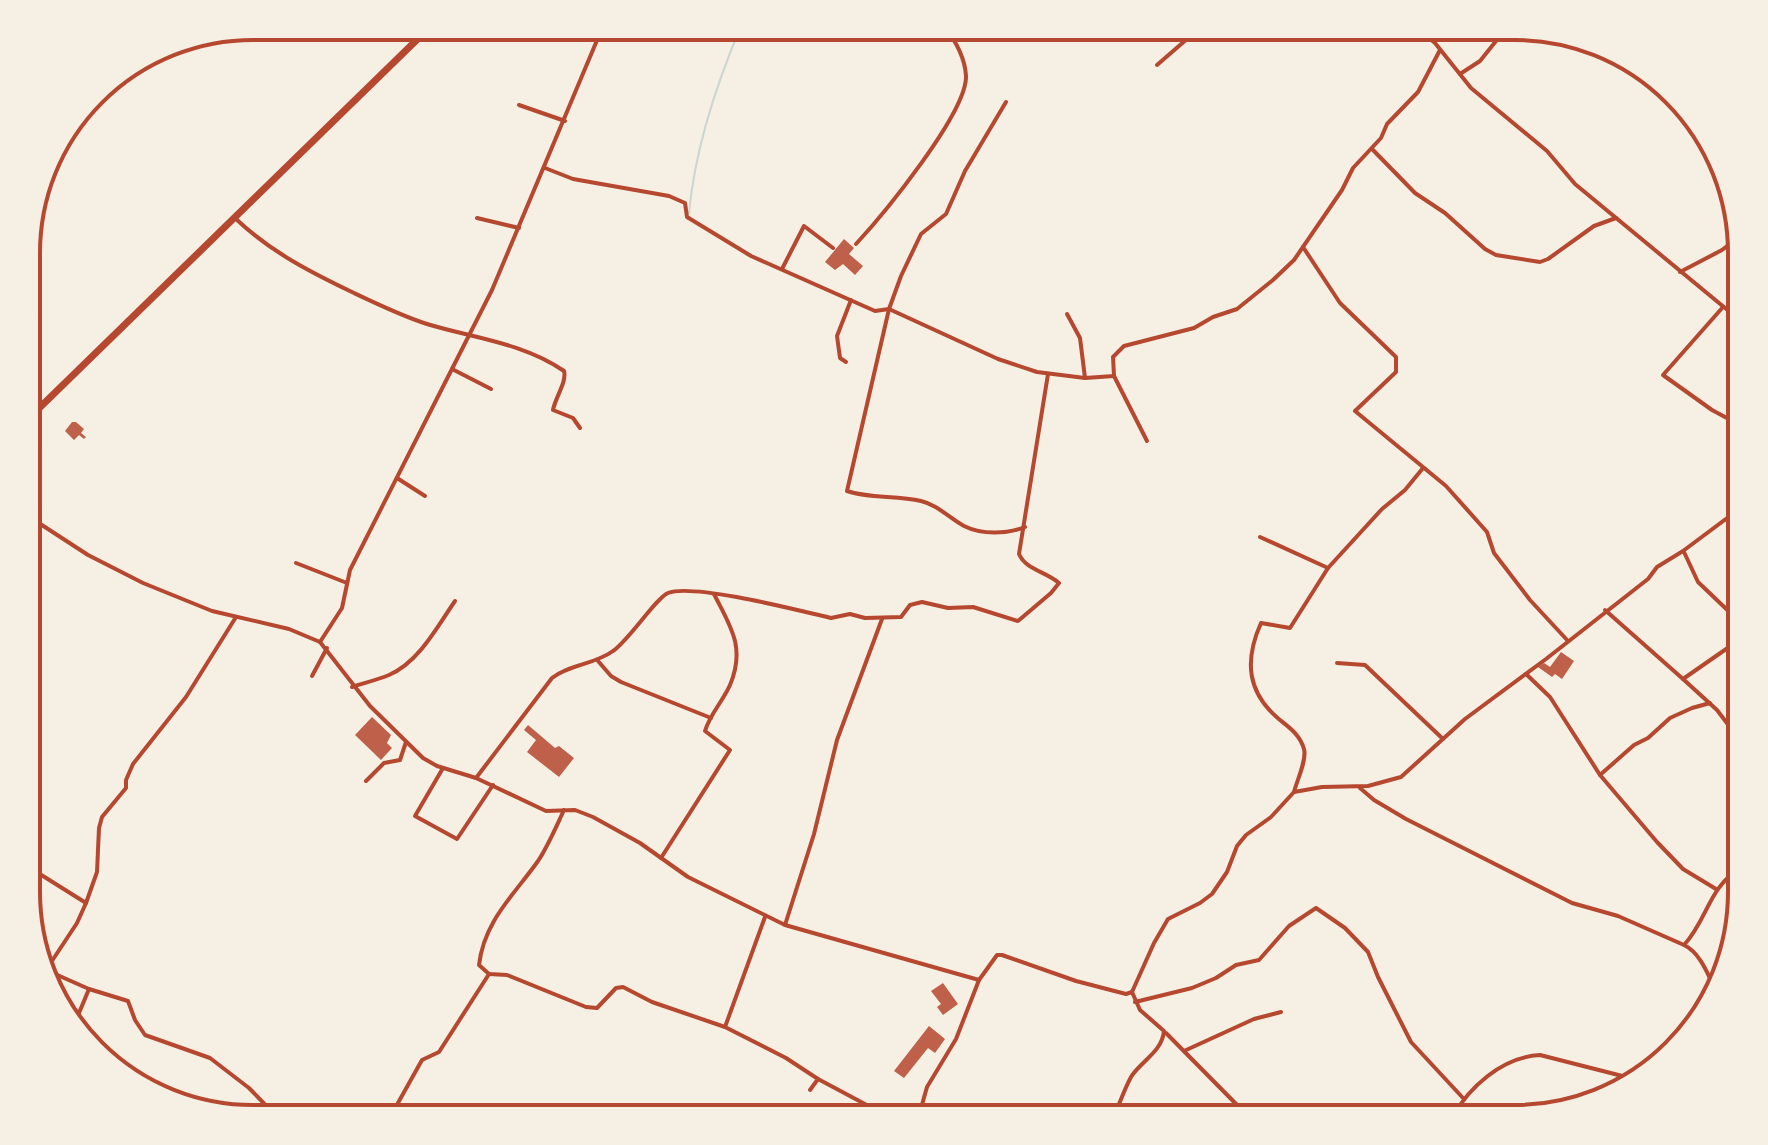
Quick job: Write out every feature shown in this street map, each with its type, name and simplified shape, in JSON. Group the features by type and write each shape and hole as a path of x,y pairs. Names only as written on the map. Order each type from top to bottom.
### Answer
{"highway":[{"path":"40,407 417,40"}],"street":[{"path":"320,642 342,608 350,570 470,333 519,228 597,40"},
{"path":"856,244 908,184 959,100 966,78 962,58 952,40"},
{"path":"1157,65 1186,40"},
{"path":"1430,40 1471,88 1547,151 1575,184 1728,311"},
{"path":"1460,74 1480,61 1497,40"},
{"path":"1147,441 1114,376 1113,357 1124,346 1194,328 1237,309 1294,260 1342,190 1353,168 1373,150 1387,124 1418,92 1440,50"},
{"path":"1006,102 965,171 946,214 921,234 901,276 889,309 847,491 921,501 980,532 1014,531 1025,527"},
{"path":"519,105 565,121"},
{"path":"1373,150 1415,193 1496,255 1540,262 1594,226 1616,218"},
{"path":"545,168 573,179 669,196 685,203 687,217 691,220 751,256 875,311 889,309 998,359 1048,374 1085,378 1114,376"},
{"path":"234,217 259,240 296,266 426,323 515,347 564,371 566,377 553,410 573,418 580,428"},
{"path":"477,218 519,228"},
{"path":"782,269 804,226 833,248"},
{"path":"1680,272 1728,245"},
{"path":"1303,247 1340,303 1396,357 1396,372 1355,411 1446,486 1487,532 1494,553 1530,600 1568,641"},
{"path":"846,362 840,358 837,336 851,300"},
{"path":"1723,307 1663,375 1728,419"},
{"path":"1067,314 1080,338 1085,378"},
{"path":"452,369 491,389"},
{"path":"476,778 552,678 563,670 598,661 615,650 670,592 714,593 831,618 850,614 865,618 901,617 910,605 922,602 948,608 973,607 1018,621 1059,583 1048,573 1027,567 1019,554 1048,374"},
{"path":"1237,1105 1140,1010 1132,992 1168,919 1212,894 1227,872 1237,846 1294,792 1305,751 1296,732 1276,717 1257,696 1252,682 1251,645 1261,623 1290,628 1328,568 1423,468"},
{"path":"397,478 425,496"},
{"path":"1294,792 1322,787 1359,786 1401,777 1465,719 1648,579 1657,567 1728,517"},
{"path":"40,524 88,555 143,583 212,611 289,629 320,642 352,687 423,758 443,768 493,785 546,811 575,810 593,817 688,877 785,925 979,980"},
{"path":"1260,537 1328,568"},
{"path":"1683,551 1698,582 1728,611"},
{"path":"296,563 347,583"},
{"path":"661,858 730,750 705,731 730,684 737,641 732,625 714,593"},
{"path":"352,687 390,675 404,665 423,647 455,601"},
{"path":"1605,610 1710,703 1728,726"},
{"path":"51,960 77,923 86,903 97,872 102,817 126,788 133,764 186,697 236,617"},
{"path":"785,925 814,834 837,740 882,618"},
{"path":"312,676 327,648"},
{"path":"1683,679 1728,648"},
{"path":"598,661 621,682 711,718"},
{"path":"1337,663 1365,665 1443,739"},
{"path":"1526,674 1550,697 1600,775 1683,869 1716,890"},
{"path":"1600,775 1670,718 1710,703"},
{"path":"366,781 384,763 400,760 406,742"},
{"path":"443,768 415,816 457,839 493,785"},
{"path":"1359,786 1374,800 1406,819 1572,903 1618,916 1690,948 1709,978"},
{"path":"564,810 539,859 492,922 479,965 489,974 507,975 586,1007 597,1008 616,988 623,987 652,1002 725,1027 867,1105"},
{"path":"40,874 86,903"},
{"path":"1684,945 1693,935 1716,890 1728,877"},
{"path":"1135,1002 1192,988 1236,965 1259,960 1289,926 1316,908 1345,928 1368,952 1411,1042 1463,1098"},
{"path":"725,1027 765,917"},
{"path":"922,1105 927,1087 956,1039 979,980 997,955 1076,981 1126,994 1132,992"},
{"path":"397,1105 422,1060 439,1052 489,974"},
{"path":"57,975 89,989 128,1001 145,1035 210,1058 265,1105"},
{"path":"79,1014 89,989"},
{"path":"1184,1051 1254,1019 1281,1012"},
{"path":"1119,1105 1133,1074 1156,1052 1164,1031"},
{"path":"1459,1105 1463,1098 1502,1066 1524,1056 1540,1055 1622,1076"},
{"path":"810,1090 818,1079"}],"building":[{"path":"844,239 854,248 849,254 863,266 855,275 843,264 835,270 825,262"},
{"path":"72,422 84,429 81,433 86,437 84,439 79,435 74,440 65,431"},
{"path":"1561,652 1574,661 1562,679 1555,674 1552,677 1538,667 1544,663 1550,667"},
{"path":"372,717 391,735 387,743 392,748 381,760 355,735"},
{"path":"528,725 555,748 559,746 574,758 559,777 527,752 536,740 524,730"},
{"path":"943,983 958,1004 943,1015 937,1007 941,1004 931,991"},
{"path":"929,1026 945,1039 935,1053 928,1048 904,1078 894,1071"}],"waterway":[{"path":"689,213 696,165 708,117 735,40"}]}
